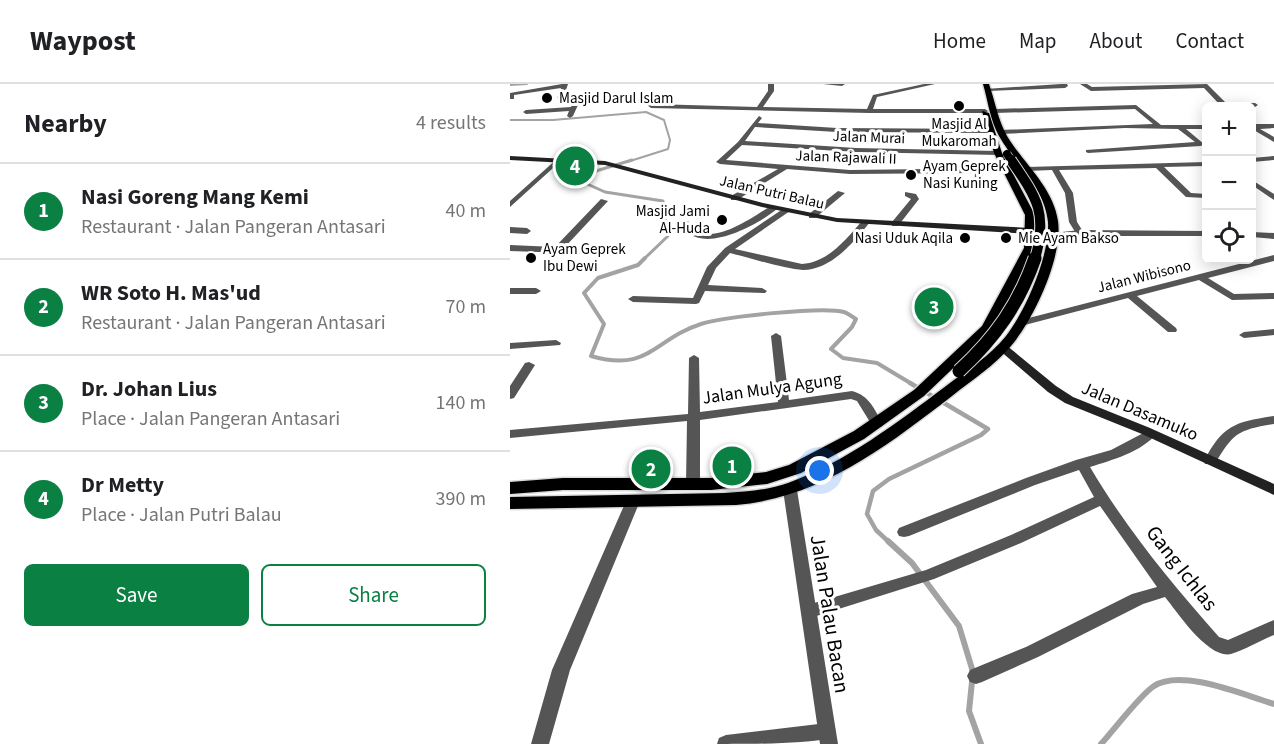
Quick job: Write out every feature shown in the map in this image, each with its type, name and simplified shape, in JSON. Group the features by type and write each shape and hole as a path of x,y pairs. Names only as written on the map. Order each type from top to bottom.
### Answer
{"main road":[{"path":"510,488 563,484 743,482 777,475 813,459 877,424 928,384 987,328 1029,248 1030,215 1008,170 1001,132 977,84"},
{"path":"928,384 950,385 1000,330 1040,245 1042,224 1038,206 990,131 987,86"},
{"path":"510,503 571,500 720,500 766,495 790,490 816,478 879,441 950,385 984,365 1021,323 1037,286 1053,244 1052,218 1047,202 1027,169 1003,150"},
{"name":"Jalan Putri Balau","path":"510,158 560,159 624,166 734,198 812,216 895,224 1031,231"},
{"path":"1026,203 1038,207 1044,206 1047,202"},
{"path":"1030,215 1034,211 1041,211 1052,218"},
{"path":"1018,269 1028,277 1037,276 1042,272"},
{"path":"1012,281 1028,277 1034,280 1037,286"},
{"name":"Jalan Dasamuko","path":"1002,347 1052,389 1083,408 1151,434 1274,490"}],"street":[{"path":"740,143 755,125 771,91 771,84"},
{"path":"826,84 842,84"},
{"path":"869,111 875,96 932,84"},
{"path":"987,86 1065,86 1064,84"},
{"path":"1083,84 1091,89 1205,85 1221,102"},
{"path":"565,85 560,98 577,97 573,110"},
{"path":"511,98 512,94 565,85"},
{"path":"511,98 562,93"},
{"path":"526,112 573,110 640,100 654,106 869,111 990,111 1136,107 1159,126"},
{"path":"755,125 837,130 990,131"},
{"path":"1001,132 1159,126 1202,127"},
{"path":"1088,151 1201,144 1179,126"},
{"path":"1256,127 1274,126"},
{"path":"1256,129 1274,140"},
{"name":"Jalan Murai","path":"740,143 855,150 1003,150"},
{"name":"Jalan Rajawali II","path":"740,143 720,162 850,172 1008,170"},
{"path":"1256,160 1274,158"},
{"path":"510,205 560,159"},
{"path":"1027,169 1202,164"},
{"path":"1159,166 1189,195 1202,196"},
{"path":"734,198 784,168"},
{"path":"1054,168 1070,193 1073,222 1080,233"},
{"path":"978,188 979,171"},
{"path":"1256,185 1274,198"},
{"path":"1256,191 1263,190"},
{"path":"510,193 523,194"},
{"path":"812,216 841,193"},
{"path":"895,224 915,199 908,194"},
{"path":"558,249 604,201"},
{"path":"685,223 690,232 697,237 716,236 726,234 774,208"},
{"path":"633,299 693,302 698,299 712,267 728,250 786,211"},
{"path":"1052,218 1063,228 1080,233"},
{"path":"728,250 802,267 815,266 848,242 866,222"},
{"path":"510,230 527,231"},
{"path":"1053,236 1080,233 1202,234"},
{"path":"1256,236 1274,236"},
{"path":"510,248 622,253"},
{"name":"Jalan Wibisono","path":"1021,323 1274,258"},
{"path":"1200,278 1232,297 1274,296"},
{"path":"701,288 762,291"},
{"path":"510,291 536,291"},
{"path":"1130,295 1172,330"},
{"path":"1244,335 1274,332"},
{"path":"776,336 784,405"},
{"path":"510,346 555,343"},
{"path":"693,484 694,358"},
{"path":"510,395 529,365"},
{"name":"Jalan Mulya Agung","path":"510,434 693,417 855,396 861,398 877,424"},
{"path":"1210,461 1218,443 1228,432 1274,420"},
{"path":"904,532 1081,463 1131,447 1151,434"},
{"name":"Gang Ichlas","path":"1081,463 1102,499 1167,590 1217,645 1229,647 1274,627"},
{"name":"Jalan Palau Bacan","path":"790,490 828,738"},
{"path":"810,611 929,575 1016,539 1102,499"},
{"path":"540,744 561,670 633,501"},
{"path":"975,676 1032,652 1138,599 1167,590"},
{"path":"726,744 828,738"}],"waterway":[{"path":"510,85 527,84"},
{"path":"510,120 553,120 646,112 664,120 670,140 668,149 627,162"},
{"path":"632,160 596,171 585,179 585,183 605,192 663,201 668,236 644,259"},
{"path":"644,259 638,265 598,278 584,293 604,324 591,356 610,360 639,357 685,330 713,321 773,313 833,311 846,313 856,319 852,327 831,349 843,358 877,363 912,384"},
{"path":"890,543 876,530 867,514 873,491 889,479 981,435 988,429 910,383"},
{"path":"888,541 912,563 959,626 973,672 969,711 981,744"},
{"path":"1101,744 1142,697 1154,686 1166,681 1196,681 1274,704"}],"place":[{"name":"Masjid Darul Islam","path":"547,98"},
{"name":"Masjid Al Mukaromah","path":"959,106"},
{"name":"Dr Metty","path":"575,166"},
{"name":"Ayam Geprek Nasi Kuning","path":"911,175"},
{"name":"Masjid Jami Al-Huda","path":"722,220"},
{"name":"Nasi Uduk Aqila","path":"965,238"},
{"name":"Mie Ayam Bakso","path":"1006,238"},
{"name":"Ayam Geprek Ibu Dewi","path":"531,258"},
{"name":"Dr. Johan Lius","path":"934,307"},
{"name":"Nasi Goreng Mang Kemi","path":"732,466"},
{"name":"WR Soto H. Mas'ud","path":"651,469"}]}
